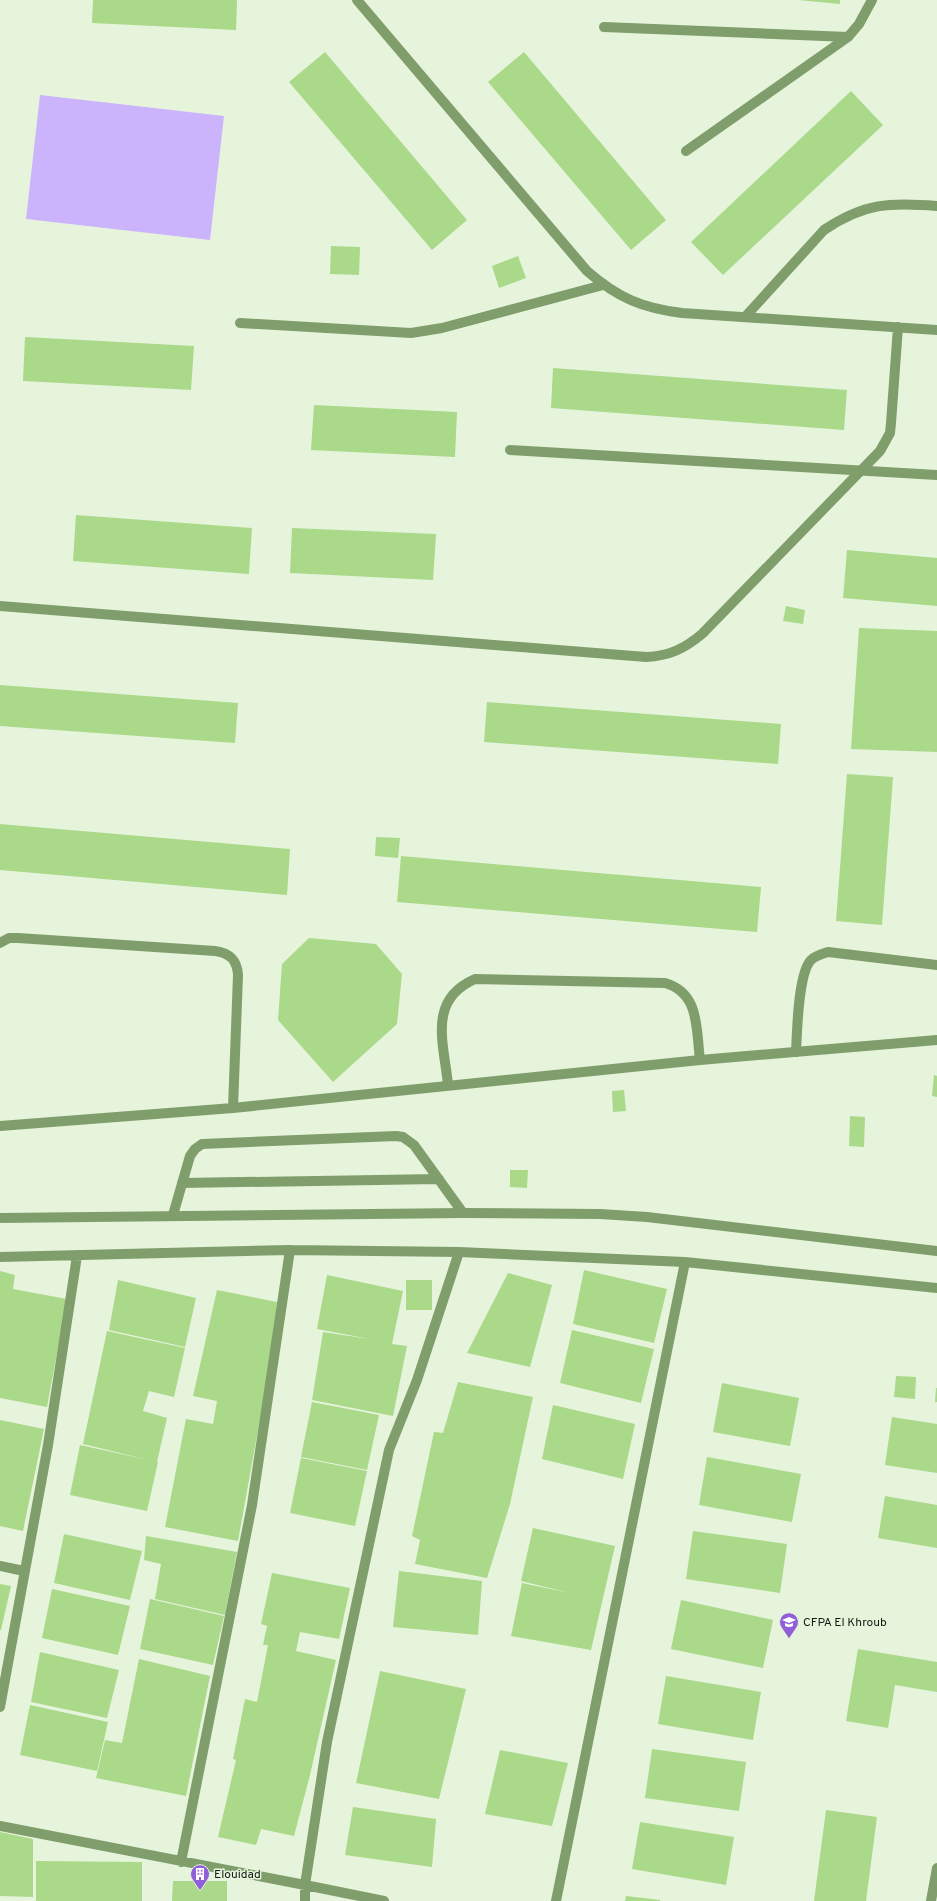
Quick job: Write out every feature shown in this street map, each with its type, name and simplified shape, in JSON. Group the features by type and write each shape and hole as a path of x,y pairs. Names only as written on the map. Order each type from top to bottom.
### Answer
{"street":[{"path":"357,0 587,272 621,297 640,305 661,310 937,330"},
{"path":"686,151 848,37 859,24 872,0"},
{"path":"604,27 848,37"},
{"path":"745,317 824,230 840,219 877,205 896,203 937,206"},
{"path":"240,323 395,333 419,332 442,328 603,285"},
{"path":"0,606 638,657 661,656 676,652 689,645 702,634 880,452 890,433 898,327"},
{"path":"510,450 937,475"},
{"path":"0,943 9,938 18,938 215,951 224,952 232,957 238,965 233,1108"},
{"path":"796,1052 802,976 811,960 819,955 832,953 937,965"},
{"path":"448,1085 442,1017 445,1004 453,993 463,984 475,979 665,983 673,985 683,992 691,1002 694,1010 700,1060"},
{"path":"0,1126 233,1108 700,1060 937,1040"},
{"path":"173,1215 190,1156 194,1149 202,1144 396,1136 403,1137 414,1145 463,1213"},
{"path":"182,1183 439,1179"},
{"path":"0,1218 463,1213 600,1214 647,1217 937,1251"},
{"path":"181,1862 252,1505 290,1250"},
{"path":"0,1256 78,1256 290,1250 459,1252 685,1262 937,1288"},
{"path":"304,1901 327,1742 389,1450 417,1380 459,1252"},
{"path":"0,1707 48,1445 78,1256"},
{"path":"556,1901 685,1262"},
{"path":"0,1566 24,1571"},
{"path":"0,1826 384,1901"},
{"path":"931,1901 937,1868"}],"shaded area":[{"path":"40,95 224,116 210,240 26,219"}],"building":[{"path":"93,0 237,0 236,30 92,23"},
{"path":"798,0 840,0 840,4"},
{"path":"325,52 467,220 432,250 289,82"},
{"path":"524,52 666,220 631,250 488,82"},
{"path":"851,91 883,125 723,275 691,242"},
{"path":"331,246 360,247 359,275 330,274"},
{"path":"518,256 526,278 499,288 492,266"},
{"path":"25,337 194,346 191,390 23,381"},
{"path":"553,368 847,390 844,430 551,408"},
{"path":"314,405 457,412 455,457 311,450"},
{"path":"76,515 252,528 249,574 73,561"},
{"path":"292,528 436,534 433,580 290,573"},
{"path":"847,550 937,558 937,606 843,598"},
{"path":"786,606 805,610 803,624 783,621"},
{"path":"859,628 937,631 937,752 851,749"},
{"path":"0,685 238,703 235,743 0,726"},
{"path":"487,702 781,724 778,764 484,742"},
{"path":"847,774 893,777 882,925 836,921"},
{"path":"0,824 290,849 287,895 0,870"},
{"path":"376,837 400,838 398,858 375,856"},
{"path":"401,856 761,887 757,932 397,902"},
{"path":"309,938 376,944 402,974 397,1024 333,1082 278,1020 282,964"},
{"path":"934,1075 937,1076 937,1097 932,1096"},
{"path":"624,1090 626,1111 613,1112 612,1091"},
{"path":"850,1116 865,1117 864,1147 849,1146"},
{"path":"510,1170 528,1170 527,1188 510,1187"},
{"path":"584,1270 667,1289 654,1343 573,1324"},
{"path":"0,1271 15,1275 13,1289 67,1299 47,1407 0,1398"},
{"path":"508,1273 552,1285 530,1367 467,1353"},
{"path":"327,1275 403,1291 392,1344 407,1346 393,1416 312,1400 323,1332 370,1339 317,1329"},
{"path":"118,1280 196,1298 185,1347 109,1330"},
{"path":"406,1280 432,1280 432,1310 406,1310"},
{"path":"217,1290 277,1302 271,1358 238,1541 165,1527 186,1419 213,1424 217,1401 193,1396"},
{"path":"572,1330 654,1349 641,1403 560,1383"},
{"path":"107,1331 185,1348 174,1397 149,1391 143,1411 167,1418 157,1462 83,1444"},
{"path":"896,1376 916,1377 915,1399 894,1397"},
{"path":"458,1382 533,1397 510,1504 487,1578 415,1564 420,1540 412,1536 434,1432 443,1433"},
{"path":"722,1383 799,1398 790,1446 713,1432"},
{"path":"936,1388 937,1402 935,1402"},
{"path":"312,1402 379,1415 367,1470 301,1457"},
{"path":"553,1405 635,1424 623,1479 542,1459"},
{"path":"892,1417 937,1424 937,1473 885,1465"},
{"path":"0,1420 44,1429 23,1531 0,1526"},
{"path":"80,1445 158,1462 147,1511 70,1495"},
{"path":"707,1457 801,1474 792,1522 699,1505"},
{"path":"301,1458 367,1471 355,1526 290,1513"},
{"path":"885,1496 937,1505 937,1548 878,1538"},
{"path":"533,1528 615,1546 591,1650 511,1636 522,1583 570,1593 521,1581"},
{"path":"693,1531 787,1544 780,1593 686,1579"},
{"path":"64,1534 142,1551 130,1600 54,1583"},
{"path":"146,1536 237,1552 225,1615 155,1599 161,1564 144,1560"},
{"path":"399,1571 482,1581 478,1635 393,1627"},
{"path":"272,1573 350,1588 339,1639 300,1632 296,1651 336,1660 310,1775 294,1836 261,1829 256,1845 218,1837 236,1760 233,1759 245,1699 257,1702 268,1645 263,1645 267,1626 261,1624"},
{"path":"0,1584 11,1586 1,1630 0,1630"},
{"path":"52,1589 130,1606 118,1655 42,1638"},
{"path":"150,1599 224,1616 213,1665 140,1649"},
{"path":"681,1600 773,1620 763,1668 671,1649"},
{"path":"858,1649 937,1662 937,1692 895,1685 888,1728 846,1721"},
{"path":"40,1652 119,1670 107,1718 31,1702"},
{"path":"139,1659 210,1676 186,1796 96,1778 105,1740 122,1743"},
{"path":"380,1671 466,1689 439,1799 356,1783"},
{"path":"666,1676 761,1692 753,1740 658,1724"},
{"path":"30,1705 108,1722 97,1771 20,1755"},
{"path":"652,1749 746,1762 739,1811 645,1798"},
{"path":"500,1750 568,1763 552,1826 485,1814"},
{"path":"353,1807 436,1819 432,1867 345,1855"},
{"path":"826,1810 877,1817 866,1901 814,1901"},
{"path":"640,1822 734,1837 726,1885 632,1869"},
{"path":"0,1832 33,1839 33,1897 0,1896"},
{"path":"36,1861 142,1862 142,1901 36,1901"},
{"name":"Elouidad","path":"173,1881 227,1881 227,1901 172,1901"},
{"path":"626,1896 660,1900 660,1901 625,1901"}],"place":[{"name":"CFPA El Khroub","path":"789,1639"},
{"name":"Elouidad","path":"200,1891"}]}
